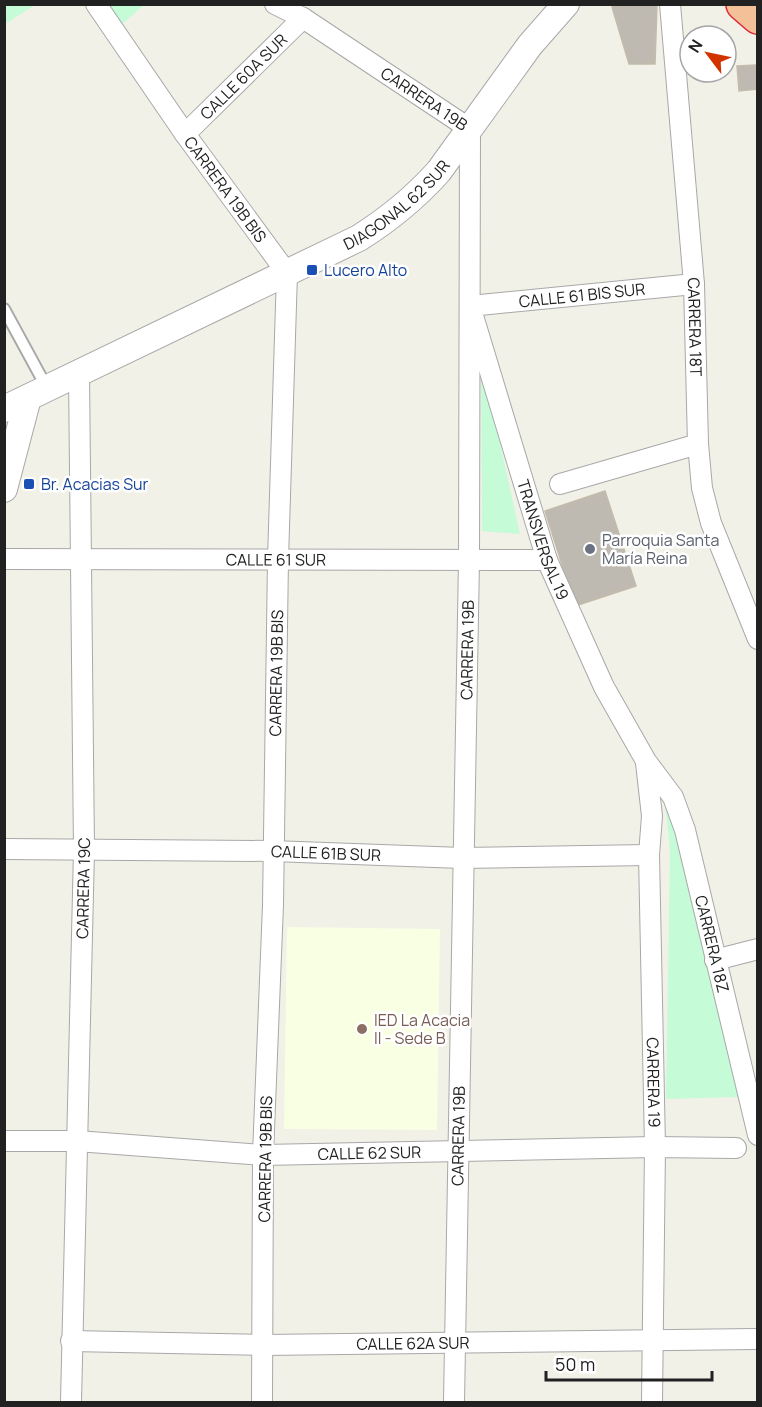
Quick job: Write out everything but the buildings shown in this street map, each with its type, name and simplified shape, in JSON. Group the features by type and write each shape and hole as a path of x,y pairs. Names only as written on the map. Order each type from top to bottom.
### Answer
{"highway":[{"path":"743,4 758,17"}],"street":[{"name":"CARRERA 19B BIS","path":"96,4 185,134 287,273 278,559 273,904 263,1155 262,1402"},
{"name":"CARRERA 19B","path":"275,4 303,18 470,129 470,560 462,858 454,1402"},
{"name":"DIAGONAL 62 SUR","path":"4,409 287,273 387,221 428,183 470,129 520,58 566,4"},
{"name":"CARRERA 18T","path":"670,4 694,284 698,444 702,488 711,523 758,639"},
{"name":"CALLE 60A SUR","path":"185,134 303,18"},
{"name":"CALLE 61 BIS SUR","path":"470,306 694,284"},
{"name":"TRANSVERSAL 19","path":"470,306 547,560 604,687 646,761"},
{"name":"CARRERA 19C","path":"71,1402 84,850 79,374"},
{"path":"4,489 38,393"},
{"path":"560,484 698,444"},
{"name":"CALLE 61 SUR","path":"4,559 547,560"},
{"name":"CARRERA 19","path":"646,761 652,816 649,855 655,1147 652,1402"},
{"name":"CARRERA 18Z","path":"646,761 673,797 685,830 715,960 749,1067 758,1135"},
{"name":"CALLE 61B SUR","path":"4,849 272,851 462,858 649,855"},
{"path":"715,960 758,949"},
{"name":"CALLE 62 SUR","path":"4,1141 77,1141 263,1155 655,1147 736,1148"},
{"name":"CALLE 62A SUR","path":"72,1341 263,1345 755,1339"}],"lane":[{"path":"4,309 38,393"}],"shaded area":[{"name":"IED La Acacia II - Sede B","path":"287,927 440,929 437,1130 284,1129"}],"green space":[{"path":"5,4 35,4 35,5 5,24"},
{"path":"107,5 144,5 121,25"},
{"path":"481,356 520,534 482,531"},
{"path":"665,801 677,834 739,1097 666,1099 670,851"}],"place":[{"name":"Lucero Alto","path":"312,270"},
{"name":"Br. Acacias Sur","path":"29,484"},
{"name":"Parroquia Santa María Reina","path":"590,549"},
{"name":"IED La Acacia II - Sede B","path":"362,1029"}]}
